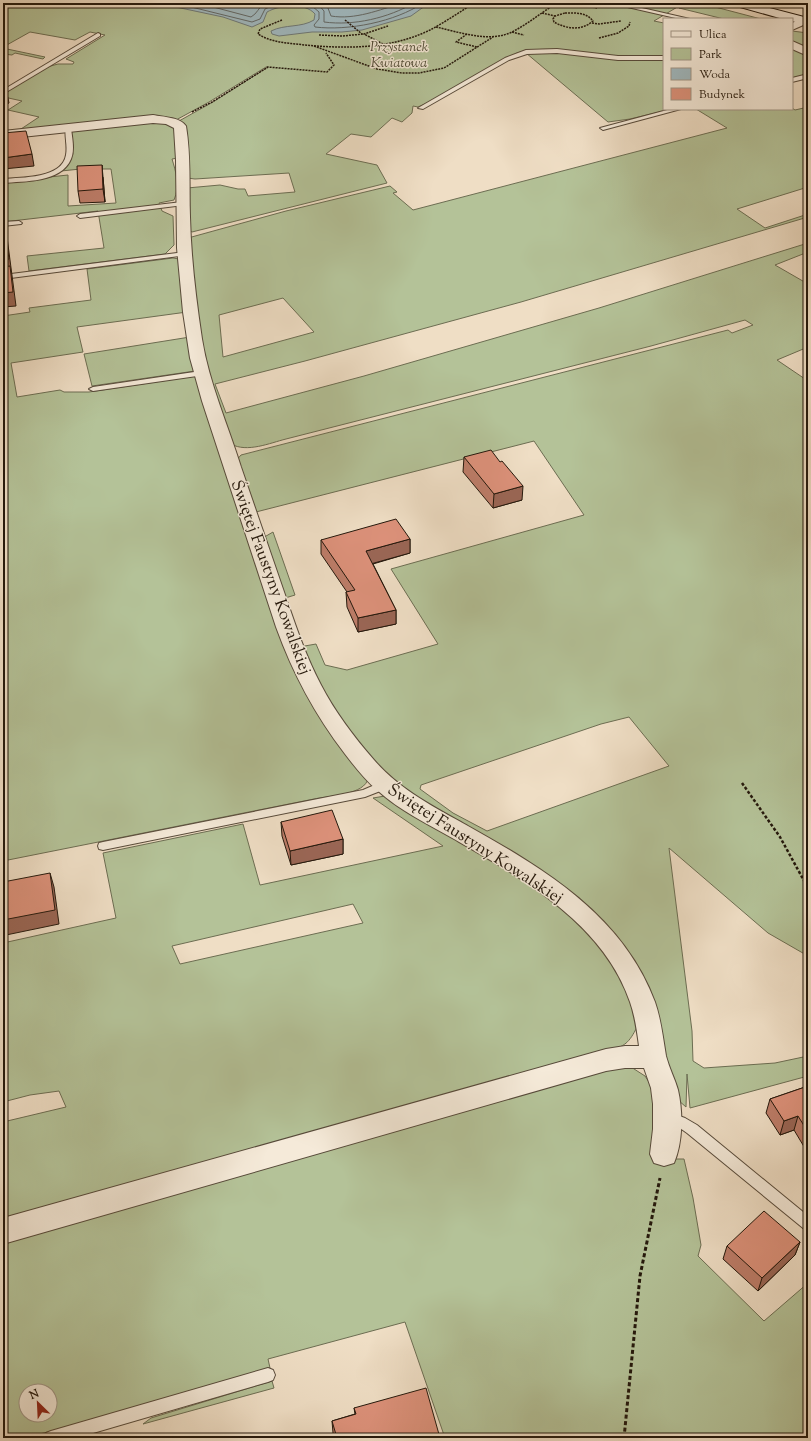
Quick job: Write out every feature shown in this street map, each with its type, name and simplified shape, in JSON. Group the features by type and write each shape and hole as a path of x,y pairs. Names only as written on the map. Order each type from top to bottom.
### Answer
{"main road":[{"path":"738,3 807,19"},
{"path":"767,3 807,19"}],"street":[{"path":"793,26 807,19"},
{"path":"793,45 808,54"},
{"path":"3,135 153,119 175,123"},
{"name":"Świętej Faustyny Kowalskiej","path":"175,123 180,126 181,133 182,204 185,254 195,340 201,373 250,523 296,654 311,685 329,715 355,751 392,792 522,869 551,888 598,927 624,961 638,990 648,1020 654,1057 664,1089 666,1118 664,1154"},
{"path":"3,1231 598,1062 625,1057 654,1057"}],"lane":[{"path":"613,3 682,18"},
{"path":"3,92 98,35"},
{"path":"421,108 507,59 526,52 552,51 624,58 663,58"},
{"path":"793,80 808,76"},
{"path":"603,128 674,110"},
{"path":"3,181 44,176 63,168 67,162 69,154 68,128"},
{"path":"80,216 182,204"},
{"path":"3,224 18,222"},
{"path":"3,276 185,254"},
{"path":"93,389 201,373"},
{"path":"103,846 365,793 384,784"},
{"path":"666,1118 681,1122 692,1129 808,1224"},
{"path":"51,1438 268,1375"}],"path":[{"path":"282,20 260,29 258,34 279,41 347,48 383,44 415,36 435,27 474,3"},
{"path":"435,27 483,37 493,37 512,32 558,3"},
{"path":"542,13 555,16 565,13 578,13 589,16 593,21 585,26 569,27 554,22 553,19 555,16"},
{"path":"345,20 363,34 383,44"},
{"path":"320,35 342,36 363,34 388,26"},
{"path":"512,32 522,35"},
{"path":"468,34 456,42 476,47"},
{"path":"312,45 326,53 358,61 382,71 410,73 428,72 444,68 493,37"},
{"path":"175,123 184,116 212,102 268,67 327,72 334,65 326,53"},
{"path":"742,783 780,837 808,888"},
{"path":"624,1438 640,1276 664,1154"}],"green space":[{"name":"Przystanek Kwiatowa","path":"3,3 684,3 654,21 663,23 663,56 615,57 566,50 541,49 517,53 427,103 418,107 413,106 412,113 402,122 392,118 371,137 351,134 326,154 377,165 387,183 192,232 188,230 187,188 220,185 245,189 248,196 295,192 289,173 195,179 187,178 179,121 213,102 268,67 176,120 18,131 39,117 8,110 22,101 4,97 3,94 47,67 58,64 73,64 74,62 66,59 105,35 90,32 75,40 30,32 5,46 7,49 45,57 43,59 15,53 12,55 3,54"},
{"path":"687,3 700,3 757,18 720,18 679,8"},
{"path":"793,31 808,33 808,51 793,42"},
{"path":"793,48 808,56 808,74 793,79"},
{"path":"541,52 663,59 663,110 668,110 630,119 608,122 526,53"},
{"path":"808,107 808,187 737,209 765,228 808,214 808,217 521,302 215,384 226,413 364,376 599,308 808,243 808,252 775,265 808,284 808,347 777,360 808,381 808,956 768,933 669,848 692,1031 693,1061 704,1068 775,1063 808,1056 808,1076 690,1108 687,1074 686,1107 678,1100 626,953 384,776 325,701 299,647 316,644 325,665 347,670 438,644 391,569 584,515 534,441 252,513 235,462 241,455 728,330 732,333 753,325 745,320 651,346 266,445 244,448 237,447 231,444 202,363 188,238 286,211 390,186 397,192 393,193 413,210 727,128 698,110 793,110 793,109 795,110","holes":["283,298 314,332 223,357 219,315","629,717 669,766 487,831 453,813 420,789 421,785 601,724"]},
{"path":"158,121 175,126 178,158 172,159 177,179 176,195 174,200 159,203 162,211 173,216 174,245 165,254 29,271 27,256 104,248 98,211 3,222 3,182 68,175 68,206 116,203 111,169 100,169 100,167 61,171 66,167 71,157 71,129"},
{"path":"173,258 179,259 187,312 77,327 83,352 11,363 17,397 60,390 64,392 89,392 195,376 261,574 368,778 366,784 361,788 345,794 3,861 3,316 30,312 29,308 91,300 87,269"},
{"path":"190,337 195,371 92,386 84,354"},
{"path":"273,532 295,595 282,599 261,539"},
{"path":"385,796 492,856 583,921 628,985 637,1027 632,1037 623,1045 609,1051 3,1223 3,1122 66,1107 59,1091 30,1095 3,1102 3,943 116,918 103,853 243,824 260,885 443,846 373,798","holes":["353,904 363,923 180,964 172,946"]},
{"path":"631,1067 645,1076 651,1085 672,1159 684,1159 693,1198 701,1245 698,1256 764,1321 808,1283 808,1438 445,1438 405,1322 268,1359 270,1368 148,1405 25,1438 3,1438 3,1236 583,1072"},
{"path":"272,1381 274,1388 143,1424 151,1418"}],"water":[{"path":"157,3 429,3 411,16 362,30 312,32 279,36 272,34 271,31 282,27 304,24 314,20 315,14 311,10 299,6 285,6 267,12 263,22 252,27 223,17"}],"building":[{"path":"26,131 32,154 3,158 3,133"},
{"path":"102,165 103,189 78,191 77,166"},
{"path":"3,224 9,259 3,260"},
{"path":"10,266 13,292 3,293 3,267"},
{"path":"491,450 500,462 502,461 523,486 494,494 464,457"},
{"path":"396,519 410,539 366,551 396,610 358,618 346,592 355,590 321,540"},
{"path":"332,810 343,839 290,851 281,822"},
{"path":"50,873 55,910 3,920 3,882"},
{"path":"808,1086 808,1132 798,1116 784,1121 770,1099"},
{"path":"764,1211 800,1242 762,1278 727,1246"},
{"path":"426,1388 440,1438 337,1438 332,1421 356,1414 354,1408"}]}
